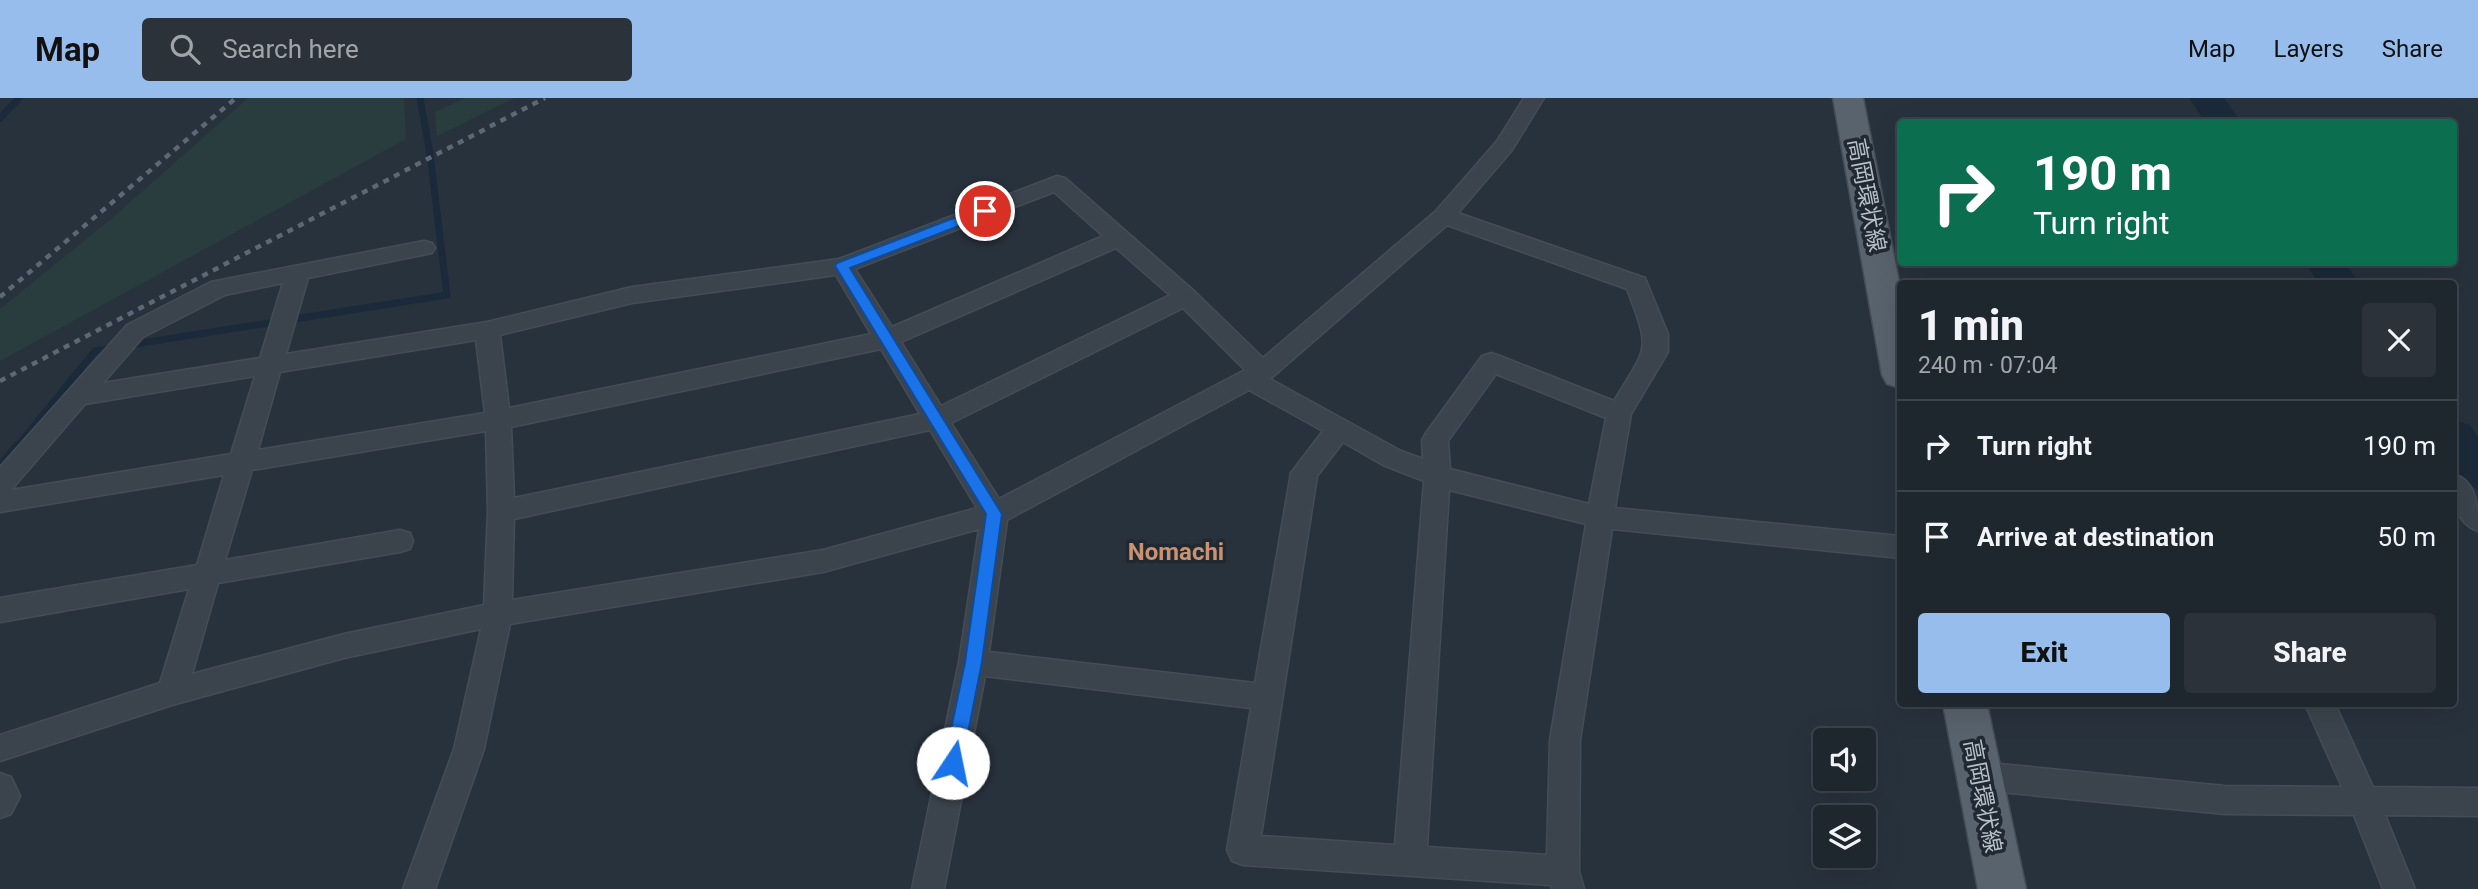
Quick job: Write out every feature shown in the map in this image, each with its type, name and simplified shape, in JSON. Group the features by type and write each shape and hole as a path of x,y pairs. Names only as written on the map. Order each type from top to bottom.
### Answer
{"main road":[{"name":"高岡環状線","path":"1848,98 1897,359"},
{"name":"高岡環状線","path":"1966,707 2002,889"}],"street":[{"path":"0,748 172,692 344,646 498,614 823,561 994,514 1256,376 1444,216 1504,145 1534,98"},
{"path":"80,396 487,330 632,295 842,266 1056,183 1186,297 1256,376 1339,429 1392,457 1437,475 1600,517 1897,547"},
{"path":"1339,429 1304,473 1243,850 1410,860 1565,880 1565,740 1600,517 1619,413 1656,352 1656,334 1637,284 1444,216"},
{"path":"0,502 498,420 887,339 1119,238"},
{"path":"0,485 135,331 219,288 424,248"},
{"path":"842,266 994,514 973,662 928,889"},
{"path":"172,692 298,273"},
{"path":"501,511 935,420 1186,297"},
{"path":"419,889 469,749 498,614 501,511 498,420 487,330"},
{"path":"1410,860 1437,475 1435,440 1491,362 1619,413"},
{"path":"0,455 56,423"},
{"path":"2457,488 2478,520"},
{"path":"0,610 400,541"},
{"path":"973,662 1269,697"},
{"path":"2321,707 2399,889"},
{"path":"1979,776 2225,800 2478,802"},
{"path":"0,787 5,796 0,804"}],"green space":[{"path":"248,98 404,98 406,139 0,361 0,309 110,220"},
{"path":"465,98 514,98 437,136 435,112"}],"waterway":[{"path":"0,118 19,98"},
{"path":"129,345 447,295 430,154 420,98"},
{"path":"2206,98 2221,119"},
{"path":"2327,266 2337,280"},
{"path":"16,448 95,351 113,348"},
{"path":"2457,441 2478,472"},
{"path":"0,467 17,446"}],"railway":[{"path":"0,297 236,98"},
{"path":"0,381 545,98"}],"district":[{"name":"Nomachi","path":"1176,552"}],"route":[{"path":"953,763 973,662 994,514 842,266 985,211"}]}
